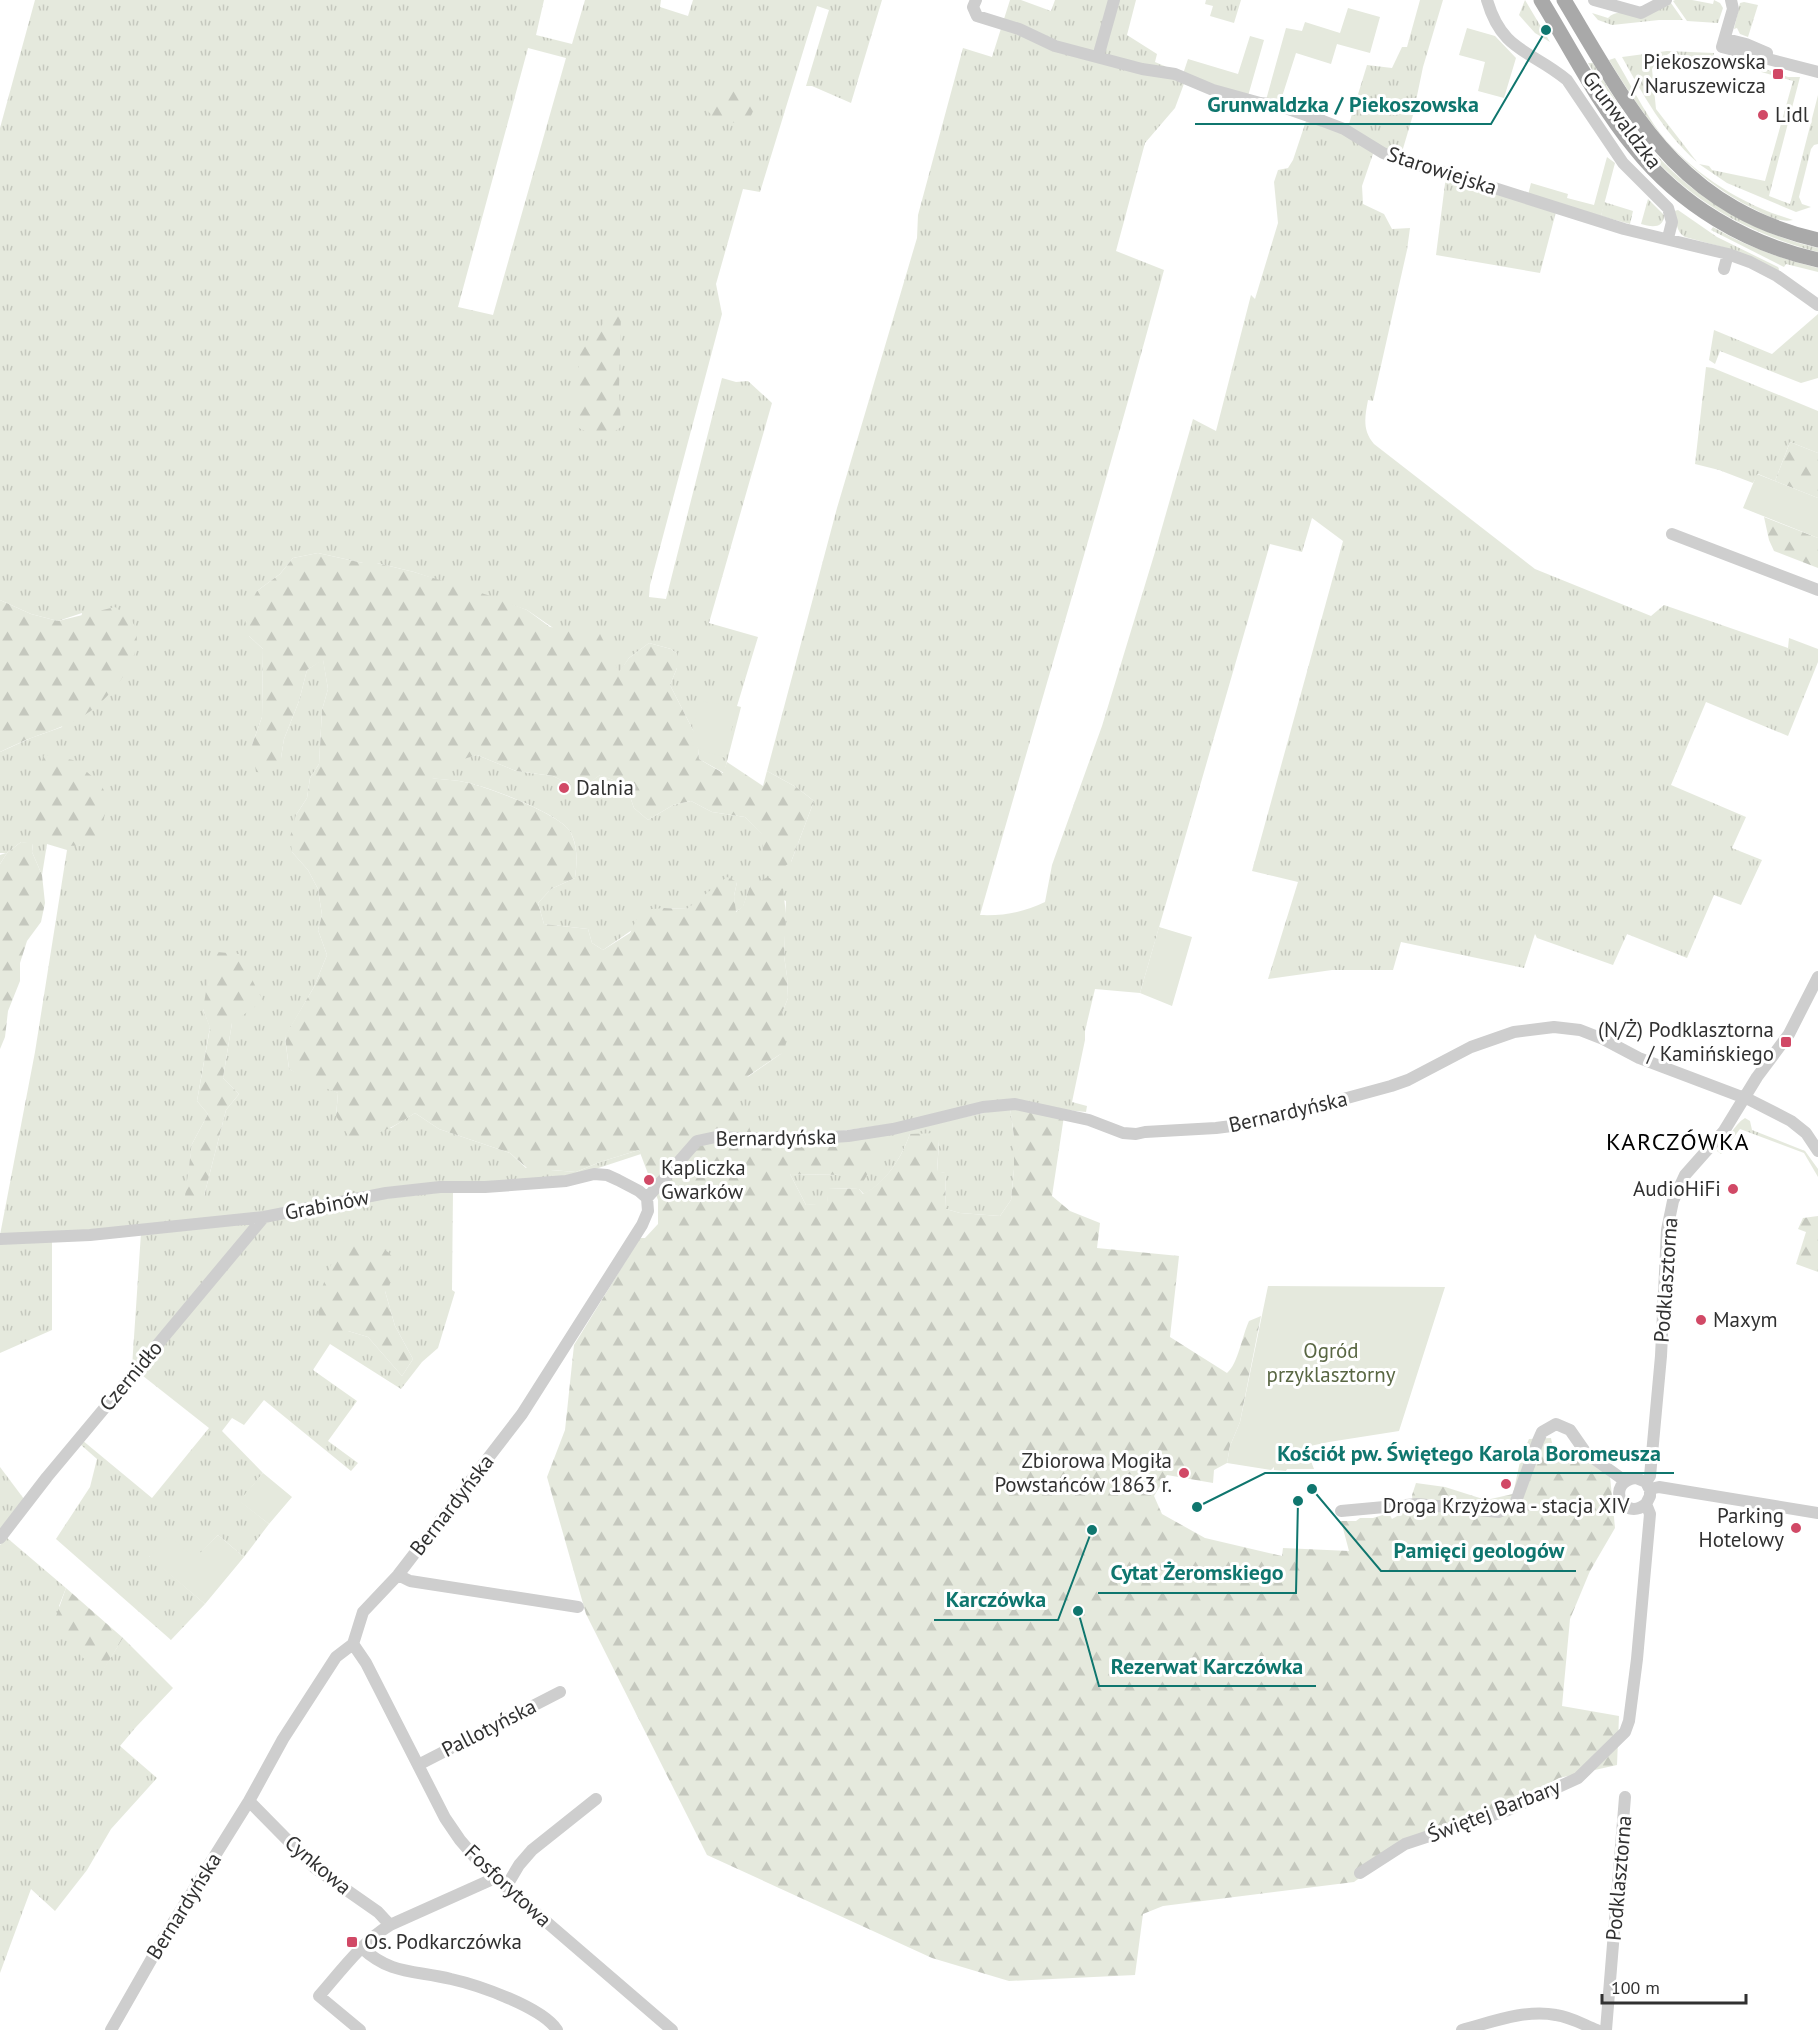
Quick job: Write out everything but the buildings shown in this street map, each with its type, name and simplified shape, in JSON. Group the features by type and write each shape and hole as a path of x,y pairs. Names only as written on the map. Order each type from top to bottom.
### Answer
{"main road":[{"name":"Grunwaldzka","path":"1541,0 1619,128 1659,176 1689,201 1735,230 1767,245 1818,260"},
{"name":"Grunwaldzka","path":"1564,0 1638,120 1677,166 1712,194 1748,215 1776,227 1818,240"}],"street":[{"name":"Starowiejska","path":"975,0 974,7 977,16 1024,30 1055,46 1142,69 1175,74 1237,97 1277,105 1344,129 1383,153 1401,160 1624,229 1728,254 1778,276 1818,305"},
{"path":"1098,57 1114,0"},
{"name":"Grunwaldzka","path":"1487,0 1497,25 1506,37 1517,48 1560,74 1572,86 1623,163 1668,208 1672,222 1668,238"},
{"path":"1594,0 1641,13 1660,1"},
{"path":"1731,0 1733,9 1724,43 1746,44 1818,72"},
{"path":"1724,269 1728,254"},
{"path":"1672,534 1818,590"},
{"name":"Podklasztorna","path":"1619,1738 1625,1732 1629,1721 1637,1659 1650,1514 1646,1504 1650,1496 1648,1486 1657,1418 1667,1230 1670,1212 1685,1175 1724,1131 1744,1097 1789,1034 1818,977"},
{"name":"Bernardyńska","path":"111,2030 163,1939 249,1801 283,1739 336,1657 353,1644 363,1612 398,1575 538,1392 642,1225 648,1210 647,1198 697,1141 716,1137 787,1140 848,1136 894,1129 983,1107 1016,1104 1089,1120 1123,1133 1240,1126 1391,1086 1478,1044 1514,1032 1565,1027 1580,1030 1640,1058 1744,1097 1791,1121 1806,1133 1818,1151"},
{"name":"Grabinów","path":"0,1239 90,1235 264,1217 387,1193 440,1187 485,1187 566,1181 594,1174 607,1175 639,1191 647,1198"},
{"name":"Czernidło","path":"0,1538 47,1477 264,1217"},
{"path":"1341,1511 1410,1504 1487,1512 1505,1510 1515,1504 1542,1432 1556,1424 1570,1430 1586,1453 1625,1481"},
{"path":"1646,1504 1635,1509 1623,1504 1620,1499 1620,1490 1625,1481 1636,1478 1648,1486 1818,1513"},
{"path":"398,1575 410,1581 578,1607"},
{"name":"Fosforytowa","path":"353,1644 366,1663 452,1830 495,1878 672,2030"},
{"name":"Pallotyńska","path":"418,1765 560,1692"},
{"name":"Świętej Barbary","path":"1360,1873 1405,1844 1508,1810 1578,1778 1619,1738"},
{"name":"Podklasztorna","path":"1606,2030 1626,1797"},
{"path":"506,1887 519,1865 532,1850 596,1799"},
{"name":"Cynkowa","path":"249,1801 315,1868 378,1912 390,1924"},
{"path":"360,2030 319,1996 375,1934 390,1924 495,1878"},
{"path":"362,1948 376,1961 390,1968 453,1979 523,2005 547,2018 557,2030"},
{"path":"1462,2030 1505,2018 1539,2014 1563,2016 1597,2030"}],"green space":[{"path":"35,0 544,0 536,35 572,44 585,0 661,0 660,7 688,16 693,0 882,0 851,103 812,86 806,86 829,10 817,6 760,192 743,189 716,284 722,314 650,585 649,597 666,599 722,378 736,382 748,381 772,403 709,623 758,637 737,706 741,707 724,773 699,759 697,738 670,685 677,668 677,654 671,649 649,643 629,658 619,673 527,610 414,572 318,553 293,558 280,574 257,591 249,636 263,649 262,717 252,745 281,758 284,739 299,701 307,670 323,659 328,689 322,710 319,764 310,778 307,798 296,815 292,852 308,870 318,889 322,915 318,930 327,955 314,987 285,1037 289,1069 338,1093 336,1116 391,1128 415,1113 439,1129 510,1153 526,1168 782,1013 788,998 784,956 786,901 750,886 743,907 735,912 734,896 737,882 687,909 664,908 603,950 592,943 588,929 544,924 538,903 551,889 575,878 576,849 571,833 565,826 542,811 496,791 458,781 431,778 457,760 477,755 516,771 553,776 580,789 600,775 626,785 634,808 648,820 673,805 691,801 712,812 745,817 791,862 814,801 796,787 767,771 837,508 917,238 918,215 963,48 992,57 1010,0 1021,0 1051,11 1055,0 1136,0 1127,35 1157,54 1155,62 1183,74 1185,81 1175,108 1145,143 1116,251 1164,270 980,915 1014,913 1045,902 1052,865 1102,726 1193,419 1216,431 1251,295 1255,299 1278,223 1274,182 1278,170 1288,168 1293,160 1307,118 1348,127 1367,65 1392,68 1402,47 1407,47 1420,0 1443,0 1399,162 1374,151 1362,186 1363,204 1384,214 1392,229 1410,228 1373,401 1368,400 1365,418 1368,434 1374,444 1535,569 1651,616 1664,605 1788,648 1789,638 1818,649 1818,662 1788,736 1706,702 1671,785 1746,817 1732,848 1762,860 1741,905 1714,895 1687,958 1627,934 1613,965 1537,938 1535,934 1524,968 1401,942 1393,970 1332,970 1268,979 1298,882 1252,871 1343,541 1312,518 1302,552 1270,544 1140,993 1095,989 1072,1102 1087,1106 1086,1112 1036,1104 811,1135 751,1136 677,1113 749,1076 782,1053 551,1170 576,1172 639,1150 641,1154 568,1178 117,1229 0,1235 35,1052 67,850 47,844 42,875 32,852 33,844 21,842 7,853 0,864 0,855 6,853 0,853 0,752 62,727 82,613 58,621 31,614 0,600 0,128","holes":["528,48 566,58 493,315 458,307","203,1009 232,1023 223,1078 239,1094 226,1110 204,1196 186,1196 192,1144 208,1114 197,1101 210,1027"]},
{"path":"1206,0 1241,0 1234,23 1210,16 1213,6 1205,4"},
{"path":"1525,0 1550,42 1535,33 1519,15"},
{"path":"1714,0 1720,3 1723,8 1718,23 1687,21 1673,1 1713,4"},
{"path":"1671,3 1683,20 1612,25 1598,20 1592,13 1608,18 1620,13 1642,18"},
{"path":"1740,3 1758,5 1748,37 1740,34 1737,28 1734,29"},
{"path":"1348,8 1380,17 1370,53 1337,44 1331,64 1296,53 1280,103 1266,100 1286,28 1302,31 1305,22 1340,33"},
{"path":"1467,28 1495,36 1516,58 1504,98 1478,91 1485,62 1459,55"},
{"path":"1250,36 1264,40 1248,96 1183,74 1188,59 1238,74"},
{"path":"1667,51 1714,53 1709,66 1703,65 1704,59 1670,53 1656,62 1652,69 1656,109 1697,162 1664,126 1622,57"},
{"path":"1615,58 1660,133 1688,162 1703,175 1737,197 1793,220 1778,219 1754,209 1708,180 1688,164 1670,145 1654,126 1638,105 1609,60"},
{"path":"1588,63 1593,63 1623,112 1644,140 1680,178 1722,209 1744,221 1768,232 1818,248 1818,252 1764,234 1715,209 1692,193 1651,155 1633,133"},
{"path":"1749,63 1788,77 1800,77 1769,196 1790,204 1818,95 1818,144 1811,149 1799,197 1802,204 1811,207 1796,212 1727,183 1699,164 1709,166 1712,170 1765,181 1793,81 1747,68"},
{"path":"727,86 762,92 749,120 726,122 716,118 707,110"},
{"path":"1607,157 1615,163 1601,216 1528,195 1531,183 1568,194 1567,198 1594,205"},
{"path":"1446,176 1556,212 1540,273 1436,255"},
{"path":"1648,199 1664,215 1659,225 1641,224"},
{"path":"1604,202 1633,211 1630,224 1601,216"},
{"path":"1678,210 1717,237 1778,267 1778,272 1726,248 1685,237 1679,232 1677,225 1674,211"},
{"path":"1713,227 1764,251 1818,268 1818,272 1786,264 1784,267 1711,230"},
{"path":"610,312 621,314 619,389 621,427 609,434 599,435 576,427 580,351 595,337"},
{"path":"1818,314 1818,378 1801,383 1720,351 1715,364 1709,360 1714,330 1772,354"},
{"path":"1706,367 1818,411 1818,453 1790,442 1775,481 1758,474 1753,483 1695,464"},
{"path":"1790,442 1818,453 1818,498 1775,481"},
{"path":"1757,474 1818,498 1818,538 1743,508"},
{"path":"1764,517 1818,538 1818,568 1774,551"},
{"path":"318,553 363,563 377,563 497,598 527,610 550,627 599,632 619,672 629,658 649,643 671,649 677,654 677,668 670,685 697,738 699,759 723,773 727,762 763,786 767,771 796,787 814,801 791,862 779,870 764,858 762,834 745,817 712,812 691,801 673,805 648,820 634,808 626,785 600,775 580,790 553,776 516,771 477,755 457,761 432,778 468,783 496,792 542,811 565,826 571,833 575,844 575,878 551,889 538,903 544,924 588,929 592,943 603,950 630,933 641,910 687,909 727,877 737,882 734,896 736,912 743,906 750,886 768,877 783,889 786,914 784,956 788,998 782,1013 788,1034 782,1053 748,1076 738,1097 751,1136 885,1135 859,1189 863,1194 886,1176 902,1152 910,1134 936,1133 939,1141 937,1171 945,1173 946,1209 960,1213 1000,1216 1011,1200 1014,1169 1014,1137 1010,1107 1064,1116 1052,1196 1070,1211 1100,1223 1097,1248 1179,1256 1170,1337 1227,1373 1237,1357 1249,1321 1261,1316 1240,1422 1230,1446 1227,1463 1214,1470 1213,1483 1167,1475 1154,1496 1162,1514 1205,1538 1282,1556 1283,1548 1349,1551 1341,1521 1356,1521 1360,1518 1373,1518 1389,1513 1392,1519 1413,1507 1412,1495 1416,1483 1445,1487 1486,1500 1513,1494 1521,1457 1529,1439 1551,1438 1554,1453 1567,1456 1574,1448 1610,1476 1615,1528 1590,1571 1570,1619 1562,1706 1619,1716 1617,1765 1559,1778 1507,1806 1409,1842 1354,1882 1163,1906 1143,1914 1135,1975 1009,1981 932,1958 707,1855 586,1614 547,1477 565,1430 574,1345 640,1238 645,1238 658,1224 658,1200 639,1150 576,1172 527,1168 510,1153 439,1129 415,1113 376,1134 349,1137 336,1116 338,1093 312,1083 289,1069 285,1036 314,987 327,955 318,930 322,915 318,889 308,870 292,852 290,837 296,815 307,798 310,778 319,764 322,710 328,689 323,660 307,670 299,701 284,739 281,758 269,773 256,772 252,745 262,717 263,649 249,636 244,616 257,591 280,574 293,558","holes":["790,1174 842,1175 858,1189 828,1188 827,1203 806,1205"]},
{"path":"0,600 31,614 58,621 115,607 132,621 136,633 136,645 127,670 101,703 71,722 0,752"},
{"path":"698,701 737,706 725,758 691,745"},
{"path":"44,755 73,760 101,784 108,800 103,823 103,845 65,845 45,833 37,825 33,816 32,796"},
{"path":"21,842 33,843 32,852 42,875 45,903 41,922 27,941 20,963 20,981 8,1011 5,1037 0,1049 0,864 7,853"},
{"path":"1159,927 1192,937 1172,1006 1140,993"},
{"path":"217,952 239,954 263,1001 232,1023 223,1078 239,1094 226,1110 204,1196 185,1196 192,1144 208,1114 197,1101 210,1028 203,1009 208,980"},
{"path":"1010,1107 1014,1137 1014,1169 1011,1200 1000,1216 960,1213 946,1209 945,1173 937,1172 939,1141 910,1134 902,1152 886,1176 864,1194 859,1189 829,1188 827,1204 806,1205 790,1174 842,1175 885,1135"},
{"path":"1745,1118 1750,1121 1752,1130 1805,1151 1818,1169 1818,1177 1804,1153 1740,1129 1721,1154 1717,1151 1737,1124"},
{"path":"453,1190 452,1290 455,1292 438,1348 422,1362 401,1389 330,1344 313,1370 357,1401 328,1441 358,1463 351,1471 264,1400 244,1425 232,1418 222,1431 263,1473 240,1501 269,1524 244,1557 218,1535 195,1559 149,1556 205,1604 171,1640 56,1539 90,1487 97,1459 81,1445 39,1493 82,1440 152,1498 209,1428 138,1372 265,1221 352,1203","holes":["385,1291 395,1326 413,1359 402,1376 368,1337 348,1331"]},
{"path":"1818,1216 1818,1272 1796,1264 1806,1232 1798,1229 1803,1218"},
{"path":"253,1223 132,1367 141,1233"},
{"path":"52,1240 52,1330 0,1353 0,1242"},
{"path":"370,1242 388,1252 401,1267 385,1291 395,1326 413,1359 402,1376 368,1337 348,1331 329,1336 318,1311 321,1292 342,1243"},
{"name":"Ogród przyklasztorny","path":"1268,1286 1445,1287 1399,1431 1310,1446 1311,1455 1309,1456 1314,1469 1287,1469 1286,1471 1274,1470 1274,1467 1271,1470 1227,1463 1230,1446 1240,1422"},
{"path":"0,1467 24,1499 0,1535"},
{"path":"263,1473 292,1497 269,1524 239,1501"},
{"path":"168,1535 195,1558 218,1535 244,1557 205,1604 149,1557"},
{"path":"6,1537 66,1588 59,1606 104,1668 123,1638 173,1688 120,1746 157,1778 111,1829 87,1870 55,1911 31,1889 0,1973 0,1545"},
{"path":"66,1588 123,1638 104,1669 83,1658 53,1625"}],"place":[{"name":"Grunwaldzka / Piekoszowska","path":"1546,30"},
{"name":"Piekoszowska / Naruszewicza","path":"1778,74"},
{"name":"Lidl","path":"1763,115"},
{"name":"Dalnia","path":"564,788"},
{"name":"(N/Ż) Podklasztorna / Kamińskiego","path":"1786,1042"},
{"name":"Kapliczka Gwarków","path":"649,1180"},
{"name":"AudioHiFi","path":"1733,1189"},
{"name":"Maxym","path":"1701,1320"},
{"name":"Zbiorowa Mogiła Powstańców 1863 r.","path":"1184,1473"},
{"name":"Droga Krzyżowa - stacja XIV","path":"1506,1484"},
{"name":"Pamięci geologów","path":"1312,1489"},
{"name":"Cytat Żeromskiego","path":"1298,1501"},
{"name":"Kościół pw. Świętego Karola Boromeusza","path":"1197,1507"},
{"name":"Parking Hotelowy","path":"1796,1528"},
{"name":"Karczówka","path":"1092,1530"},
{"name":"Rezerwat Karczówka","path":"1078,1611"},
{"name":"Os. Podkarczówka","path":"352,1942"}],"district":[{"name":"KARCZÓWKA","path":"1678,1142"}]}
